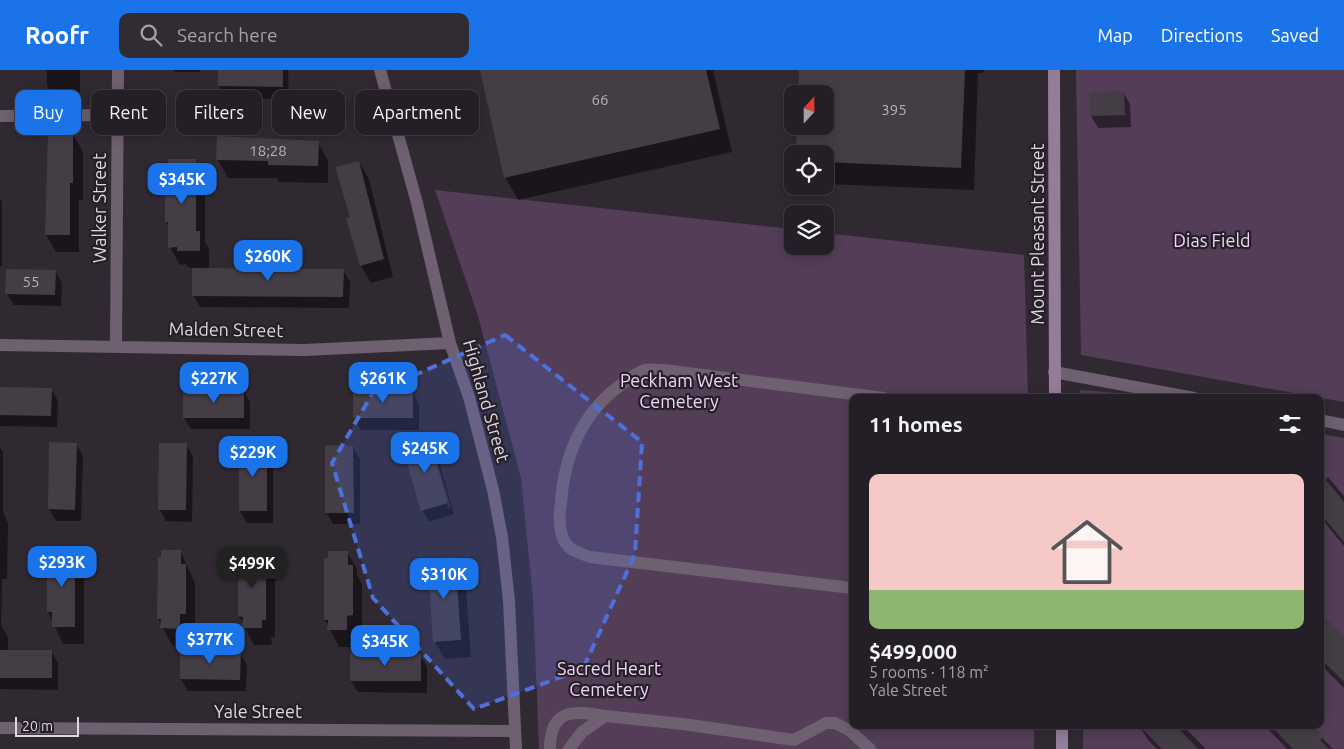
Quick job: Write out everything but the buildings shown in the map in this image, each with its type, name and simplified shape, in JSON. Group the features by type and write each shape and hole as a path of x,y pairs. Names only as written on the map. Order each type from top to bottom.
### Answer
{"main road":[{"name":"Mount Pleasant Street","path":"1054,70 1055,394"},
{"path":"1062,729 1062,749"}],"street":[{"name":"Walker Street","path":"118,70 118,90"},
{"name":"Highland Street","path":"380,70 417,203 450,343 482,443 502,537 509,601 516,749"},
{"path":"0,116 91,115"},
{"name":"Walker Street","path":"116,346 118,135"},
{"name":"Malden Street","path":"0,345 305,350 450,343"},
{"path":"849,588 590,557 568,546 562,536 559,516 566,465 574,441 588,418 610,392 634,375 646,370 664,370 853,394"},
{"path":"1054,372 1150,394"},
{"path":"1324,421 1344,425"},
{"path":"550,749 550,738 556,722 564,714 581,711 605,716 683,724 798,745 826,723 835,723 849,730 870,749"},
{"path":"569,749 582,732 605,716"},
{"name":"Yale Street","path":"0,728 515,731"}],"highlighted area":[{"path":"505,335 642,442 635,554 583,669 474,709 373,598 332,463 372,394"}],"green space":[{"name":"Dias Field","path":"1076,70 1344,70 1344,402 1324,398 1324,394 1299,394 1081,355"},
{"name":"Peckham West Cemetery","path":"435,190 784,228 784,255 834,255 834,234 1024,255 1028,394 849,394 849,729 1034,729 1034,749 539,749 533,598 521,478 478,316"},
{"path":"1080,390 1120,394 1080,394"},
{"path":"1324,435 1344,438 1344,749 1083,749 1083,729 1324,729"}],"park label":[{"name":"Sacred Heart Cemetery","path":"609,679"}]}
